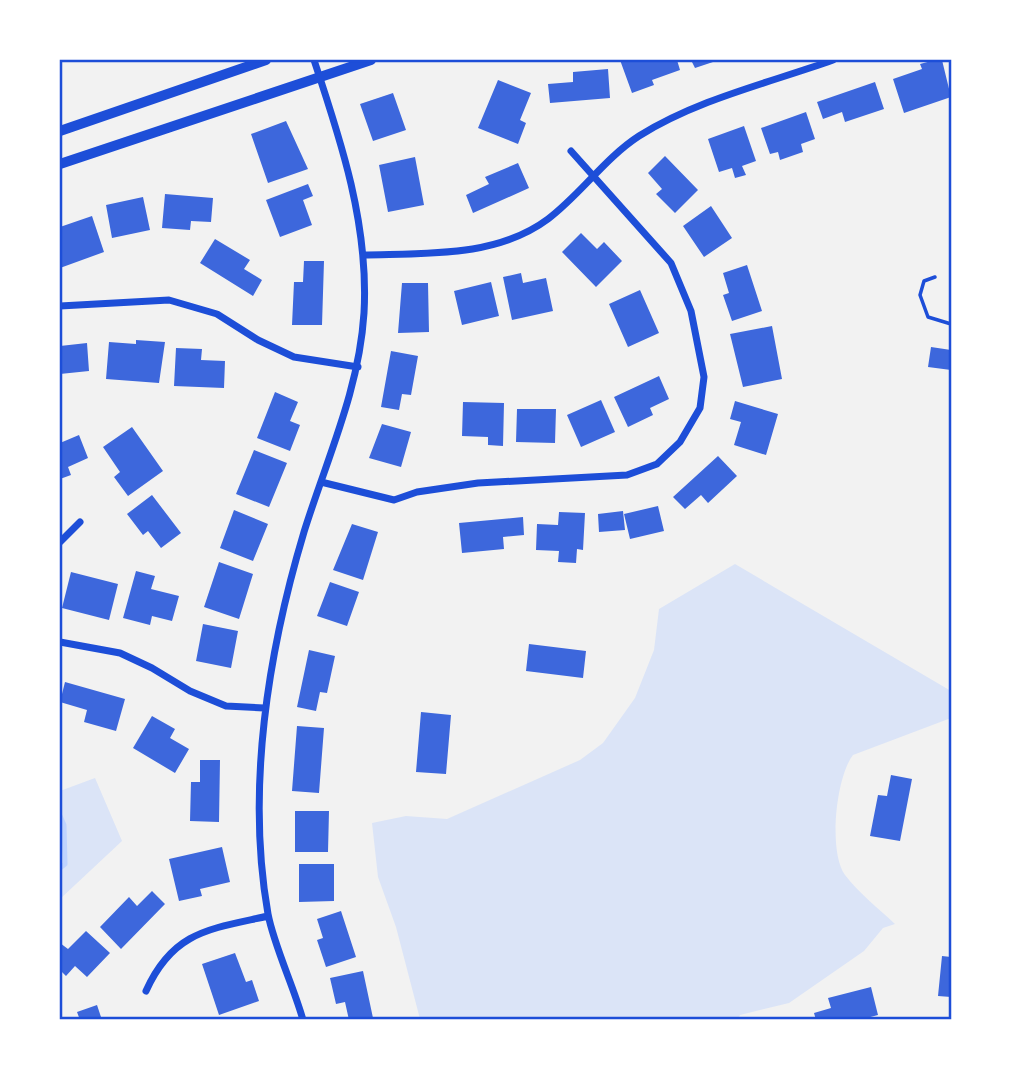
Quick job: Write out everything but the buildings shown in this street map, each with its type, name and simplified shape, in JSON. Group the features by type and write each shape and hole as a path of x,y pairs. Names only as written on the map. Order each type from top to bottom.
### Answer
{"main road":[{"path":"60,131 266,60"},
{"path":"60,164 371,60"}],"street":[{"path":"303,1020 268,916 260,831 264,708 287,590 358,367 364,311 363,255 351,173 314,60"},
{"path":"363,255 485,247 518,238 550,218 639,137 706,103 833,60"},
{"path":"321,482 394,500 417,492 478,483 627,475 657,464 680,442 699,408 704,377 691,311 671,263 571,151"},
{"path":"60,306 169,300 217,314 258,340 294,357 358,367"},
{"path":"60,542 80,522"},
{"path":"60,642 120,653 190,691 226,706 264,708"},
{"path":"146,991 155,972 174,947 209,929 268,916"}],"lane":[{"path":"935,277 924,281 920,295 928,317 951,324"}],"shaded area":[{"path":"735,564 951,691 951,718 853,755 842,780 836,814 840,864 851,882 895,924 883,928 864,951 789,1003 740,1015 738,1019 420,1019 396,927 378,877 372,823 406,816 447,819 580,760 603,743 635,698 654,650 659,609"},
{"path":"95,778 122,841 60,899 60,791"}],"waterway":[{"path":"60,816 64,825 65,864 60,868"}]}
